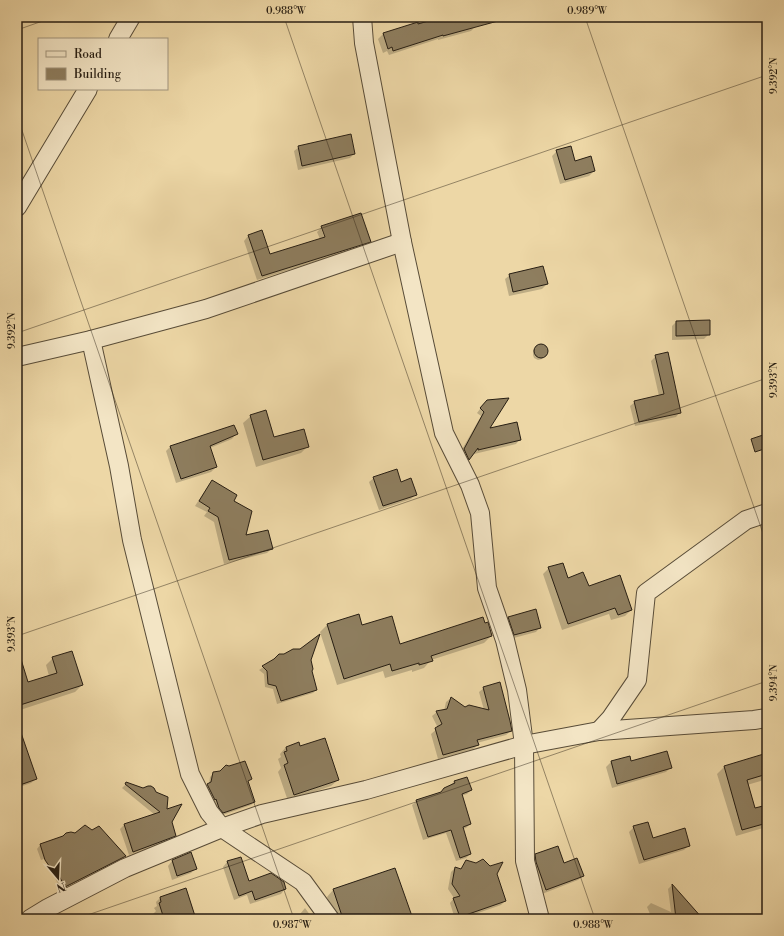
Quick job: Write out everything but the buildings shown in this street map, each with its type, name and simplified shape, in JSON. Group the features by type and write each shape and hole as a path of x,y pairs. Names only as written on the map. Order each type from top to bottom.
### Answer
{"street":[{"path":"119,38 131,17"},
{"path":"362,17 364,42 402,242 444,433 470,485 480,513 487,588 505,640 517,690 524,745 525,861 540,919"},
{"path":"17,207 87,90"},
{"path":"17,357 91,340 206,309 402,242"},
{"path":"91,340 119,466 132,540 190,774 208,812 222,828 303,882 330,919"},
{"path":"599,731 611,718 636,680 646,593 746,520 767,513"},
{"path":"30,919 125,868 222,828 262,814 366,790 524,745 599,731 767,718"}]}
